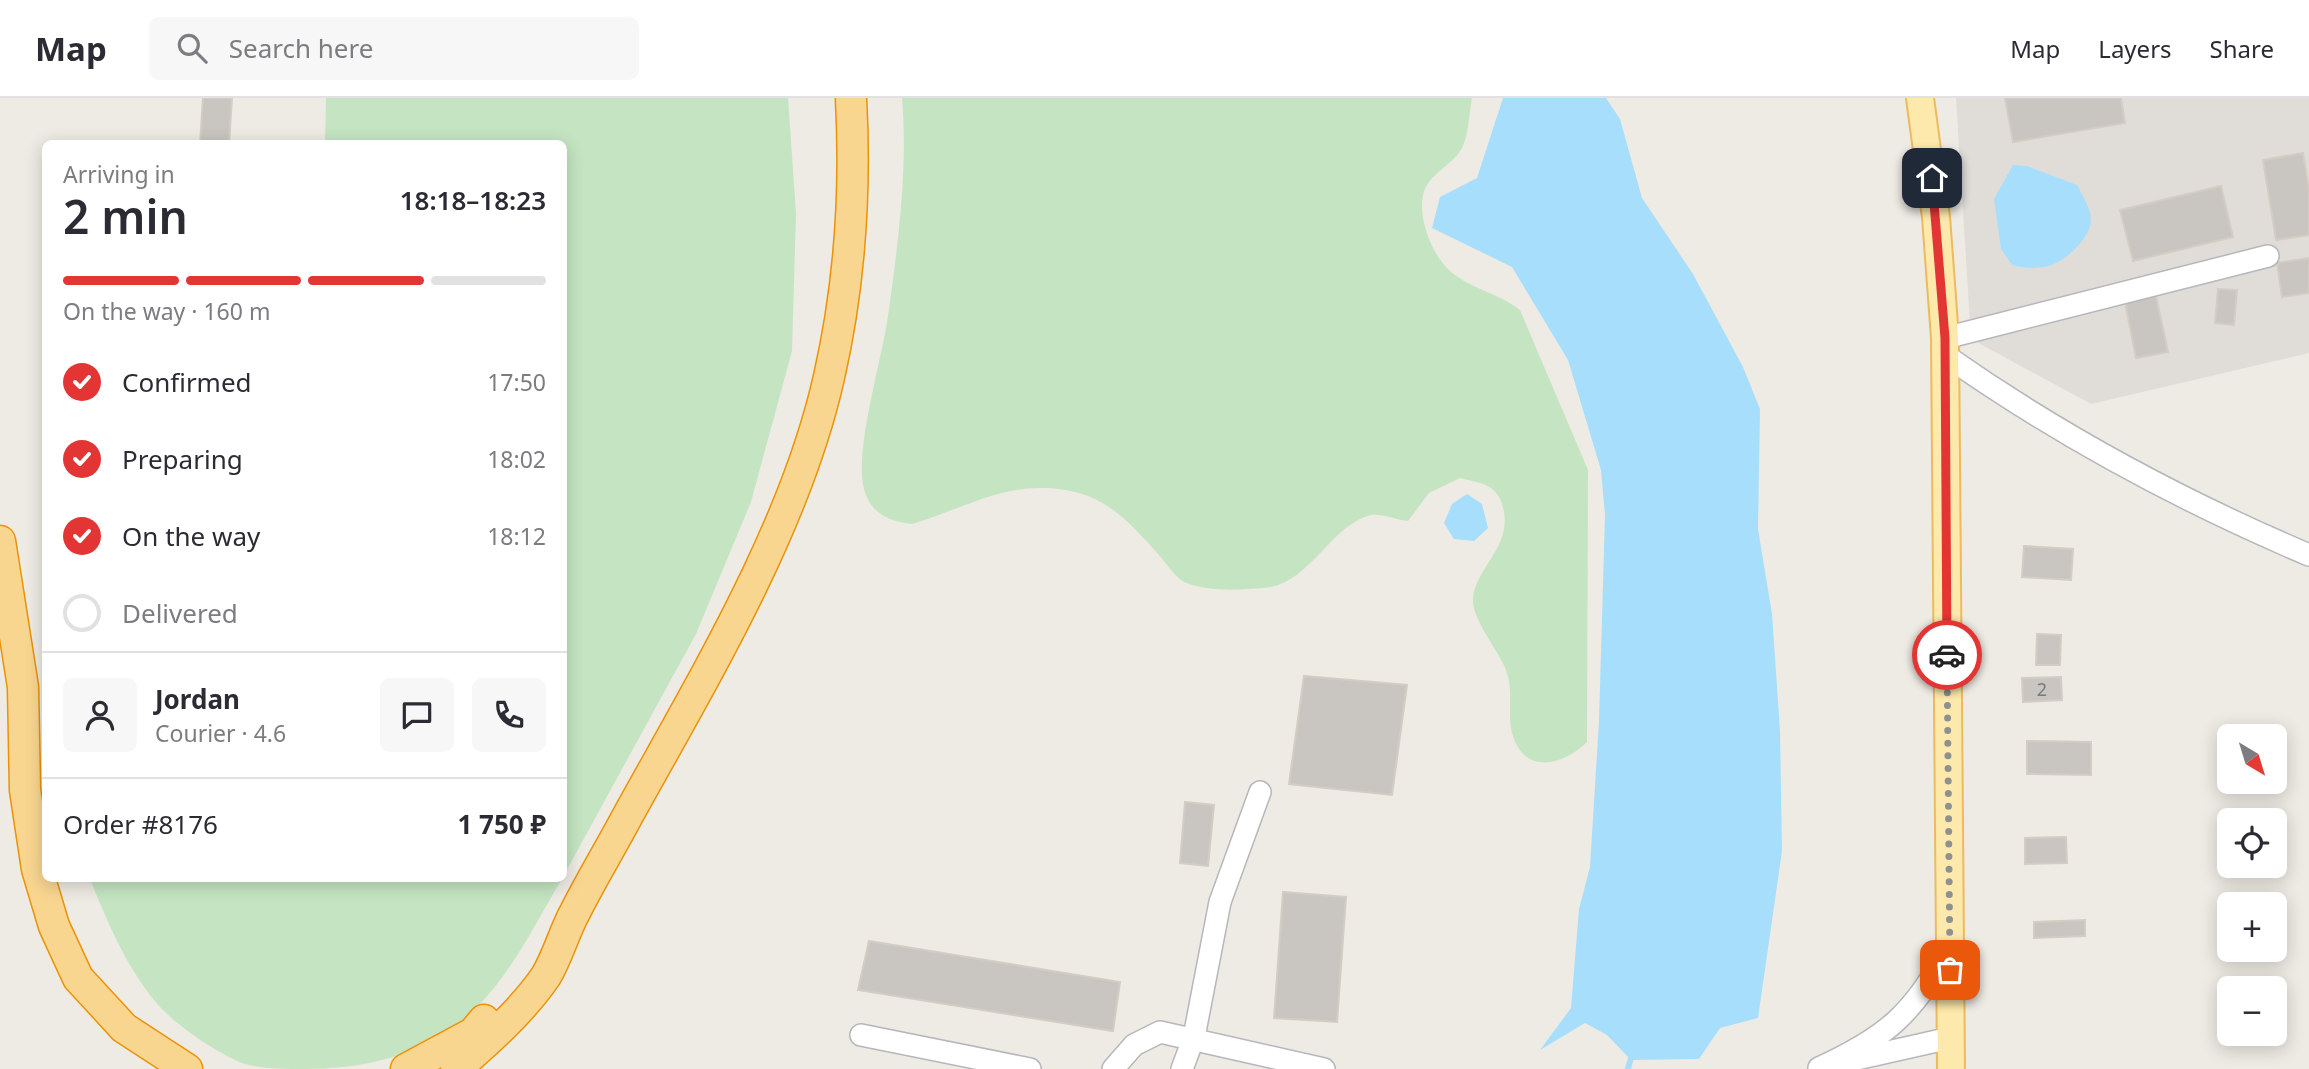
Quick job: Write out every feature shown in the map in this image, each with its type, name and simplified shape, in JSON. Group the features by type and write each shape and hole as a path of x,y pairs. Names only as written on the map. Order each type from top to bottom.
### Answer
{"highway":[{"path":"456,1069 513,1016 547,974 574,913 715,655 767,553 801,466 829,379 850,258 853,201 851,98"},
{"path":"0,541 23,687 25,790 37,869 54,926 78,978 124,1028 187,1069"},
{"path":"406,1069 473,1033 574,913"}],"main road":[{"path":"1920,98 1936,217 1945,346 1951,1069"}],"lane":[{"path":"1945,346 2268,256"},
{"path":"1945,346 2017,406 2241,526 2309,555"},
{"path":"1182,1069 1194,1038 1220,902 1260,792"},
{"path":"1817,1069 1892,1028 1926,989 1950,947"},
{"path":"1113,1069 1134,1045 1160,1032 1324,1069"},
{"path":"861,1035 1030,1069"},
{"path":"1817,1069 1951,1038"},
{"path":"1817,1069 1836,1069"}],"shaded area":[{"path":"1956,98 2309,98 2309,353 2091,404 1971,339"}],"green space":[{"path":"326,98 788,98 796,213 792,351 751,502 696,634 567,870 567,140 325,140"},
{"path":"902,98 1472,98 1463,146 1429,182 1424,191 1422,214 1429,238 1446,267 1463,280 1520,310 1588,470 1587,742 1569,756 1538,762 1520,751 1514,739 1510,722 1509,679 1481,625 1473,599 1476,587 1504,529 1500,499 1493,490 1483,484 1460,478 1429,493 1408,521 1371,515 1357,521 1294,577 1279,585 1244,589 1213,589 1184,582 1133,527 1108,506 1094,498 1060,489 1039,488 1006,492 912,524 896,521 876,510 864,489 863,452 888,316 898,235 904,152"},
{"path":"91,882 560,882 502,978 477,1007 439,1037 418,1048 374,1062 351,1066 266,1068 245,1064 209,1045 183,1028 154,1000 125,957"}],"water":[{"path":"1503,98 1606,98 1620,119 1642,198 1693,274 1743,367 1760,409 1758,529 1772,614 1780,731 1782,851 1758,1018 1720,1028 1699,1059 1631,1060 1607,1035 1585,1023 1540,1050 1571,1008 1579,909 1590,867 1599,721 1605,515 1601,470 1568,360 1512,267 1432,228 1440,197 1477,178"},
{"path":"2013,165 2027,166 2077,185 2088,206 2091,220 2081,243 2067,256 2051,265 2032,268 2012,265 2001,249 1994,199"},
{"path":"1467,494 1482,504 1488,528 1474,541 1454,539 1444,523 1452,504"}],"building":[{"path":"203,98 232,98 229,140 200,140"},
{"path":"2005,98 2121,98 2125,123 2013,142"},
{"path":"2303,153 2309,189 2309,235 2276,240 2263,160"},
{"path":"2221,186 2233,237 2133,261 2120,210"},
{"path":"2309,258 2309,293 2282,297 2277,263"},
{"path":"2218,289 2237,290 2234,325 2215,323"},
{"path":"2156,296 2168,352 2136,358 2125,302"},
{"path":"2024,546 2073,549 2071,580 2022,577"},
{"path":"2037,634 2061,635 2060,665 2036,665"},
{"path":"1304,676 1407,685 1392,795 1289,784"},
{"path":"2061,677 2062,700 2023,702 2022,678"},
{"path":"2027,741 2091,742 2091,775 2027,774"},
{"path":"1185,802 1214,805 1208,866 1180,863"},
{"path":"2066,837 2067,863 2025,864 2025,838"},
{"path":"1283,892 1346,897 1337,1022 1274,1018"},
{"path":"2085,920 2085,936 2034,938 2034,922"},
{"path":"869,941 1120,982 1113,1031 858,990"}],"waterway":[{"path":"1628,1069 1632,1054"}],"way so far":[{"path":"1947,655 1950,970"}],"route":[{"path":"1932,178 1945,338 1947,655"}]}
